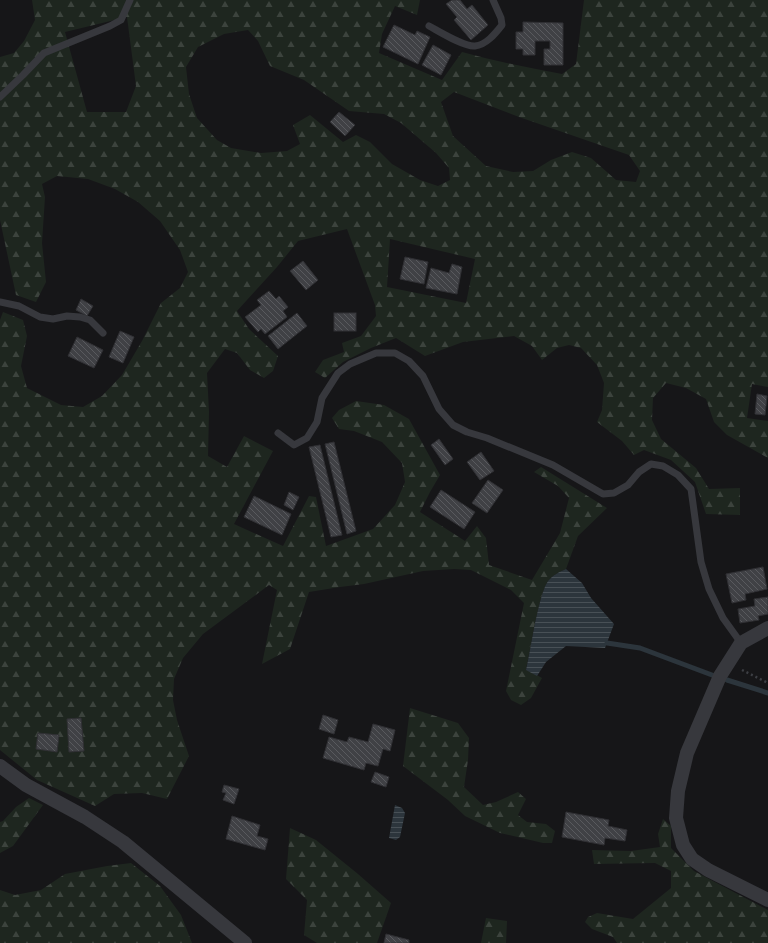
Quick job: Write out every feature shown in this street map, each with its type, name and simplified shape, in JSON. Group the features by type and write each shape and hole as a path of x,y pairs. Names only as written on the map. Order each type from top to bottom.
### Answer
{"street":[{"path":"768,628 741,643 720,676 687,753 678,791 676,818 683,845 692,859 708,870 768,900"},
{"path":"0,766 26,785 85,817 123,842 245,943"}],"lane":[{"path":"0,97 24,75 44,53 121,20 130,0"},
{"path":"429,26 460,42 475,46 485,42 496,33 502,25 501,18 493,0"},
{"path":"0,302 19,306 40,317 52,319 67,316 80,317 90,320 102,333"},
{"path":"278,433 294,445 308,438 317,422 322,398 338,373 350,364 376,353 395,353 409,361 423,376 439,409 453,425 467,432 487,438 553,465 603,494 614,493 628,485 639,472 651,464 663,466 678,475 691,489 701,562 709,590 723,618 741,643"}],"path":[{"path":"729,663 768,683"}],"green space":[{"path":"32,0 420,0 417,15 395,6 382,34 379,53 442,80 462,52 562,74 576,64 584,0 768,0 768,387 752,384 747,418 768,421 768,458 727,435 714,422 706,399 686,388 666,383 653,398 652,420 661,439 696,468 709,489 740,488 740,515 706,514 695,482 671,460 644,450 634,455 622,441 597,422 602,410 604,383 597,365 581,348 569,345 557,348 542,360 532,346 514,336 463,342 425,356 396,338 371,348 343,362 325,378 315,372 323,360 344,352 342,343 361,336 376,316 375,305 347,229 298,241 277,267 237,311 249,329 278,356 273,371 264,378 250,370 237,353 225,349 207,373 209,412 208,456 227,467 244,436 273,451 234,524 283,546 309,496 316,497 326,546 373,529 395,505 405,482 402,463 382,442 354,431 339,429 332,418 339,410 356,401 384,405 409,419 440,475 420,512 465,541 477,526 486,538 489,565 532,580 560,533 569,498 558,486 534,472 541,467 607,508 578,536 566,569 552,577 544,588 526,669 542,678 531,698 521,705 511,700 506,691 524,603 511,590 471,570 454,569 423,571 364,584 309,592 290,649 262,664 277,590 269,585 203,634 183,658 174,679 173,700 177,720 189,756 167,799 142,793 114,794 95,806 37,780 0,750 0,320 3,312 23,320 27,336 21,366 27,388 61,405 83,407 102,396 122,375 142,341 161,303 180,288 188,272 180,250 160,221 138,202 115,189 88,179 57,176 42,184 45,197 42,243 46,282 36,302 16,295 0,220 0,57 14,53 24,41 35,20","holes":["127,17 136,86 126,112 87,112 65,32","248,30 258,41 270,66 304,80 349,111 384,114 401,123 436,153 449,168 450,180 438,186 420,180 392,164 370,142 356,135 343,142 310,115 293,125 300,144 287,151 261,153 231,148 217,140 197,118 189,94 186,67 198,47 224,34","454,92 519,117 629,155 640,171 636,182 616,180 591,158 572,152 551,160 533,171 513,172 486,166 453,136 441,102","390,239 475,259 466,303 387,287"]},
{"path":"410,708 458,723 469,738 468,760 464,787 483,805 496,802 518,792 526,799 518,815 527,822 546,824 555,831 552,843 543,843 500,833 465,816 448,800 403,766"},
{"path":"29,798 43,805 13,846 0,853 0,822 3,821 16,807"},
{"path":"663,819 671,826 671,848 694,871 768,910 768,943 617,943 613,937 592,929 585,922 588,917 597,913 633,919 671,888 671,871 655,863 594,864 592,850 631,851 660,847 658,834"},
{"path":"290,828 316,840 391,903 377,943 317,943 304,935 307,900 286,879"},
{"path":"131,863 160,886 181,915 192,943 0,943 0,890 15,895 41,890 65,874"},
{"path":"486,918 507,921 506,943 481,943"}],"shaded area":[{"path":"566,569 582,583 591,598 614,624 605,648 566,646 546,662 537,676 526,670 540,602 544,588 548,581 556,574"},
{"path":"395,805 402,808 405,813 400,837 396,840 389,838"}],"building":[{"path":"452,0 460,0 467,9 472,5 488,25 471,40 454,20 457,17 446,4"},
{"path":"523,22 563,23 563,65 544,65 544,49 550,49 550,41 535,41 535,55 523,55 523,49 516,49 516,32 523,32"},
{"path":"394,25 415,35 417,31 430,37 418,64 383,47"},
{"path":"433,45 451,55 441,75 422,65"},
{"path":"339,112 355,125 345,136 330,122"},
{"path":"405,257 428,262 424,284 400,279"},
{"path":"303,261 318,280 306,290 290,271"},
{"path":"452,264 462,267 457,294 426,288 431,268 449,273"},
{"path":"269,291 276,299 279,296 288,307 283,311 287,317 265,334 261,329 258,332 245,317 261,305 257,300"},
{"path":"81,299 93,306 87,316 76,310"},
{"path":"297,313 307,326 278,349 268,336"},
{"path":"334,313 356,313 356,331 334,331"},
{"path":"120,331 134,337 123,363 109,357"},
{"path":"77,337 103,350 94,368 68,356"},
{"path":"757,394 767,396 765,415 755,414"},
{"path":"439,439 453,459 445,465 431,445"},
{"path":"334,442 356,531 347,534 325,444"},
{"path":"320,445 342,535 331,537 309,447"},
{"path":"481,452 494,471 480,480 467,462"},
{"path":"488,480 503,490 487,513 472,503"},
{"path":"441,490 475,512 464,529 430,507"},
{"path":"289,492 299,497 293,510 284,505"},
{"path":"254,496 291,514 282,535 244,517"},
{"path":"763,567 767,589 745,594 746,600 732,603 726,574"},
{"path":"768,597 768,614 758,616 759,620 740,623 738,609 755,606 754,599"},
{"path":"323,715 338,720 334,734 319,729"},
{"path":"81,718 84,751 69,752 67,719"},
{"path":"373,724 395,730 390,751 383,749 378,766 366,763 364,770 323,758 329,737 347,742 349,737 368,742"},
{"path":"38,733 59,735 57,752 36,749"},
{"path":"375,772 389,777 386,787 371,782"},
{"path":"224,785 239,789 234,804 223,800 226,793 222,792"},
{"path":"566,812 609,820 608,826 627,830 625,841 605,838 604,845 562,837"},
{"path":"232,816 260,825 257,836 268,839 265,850 226,839"},
{"path":"386,934 409,940 409,943 384,943"}],"waterway":[{"path":"607,643 640,648 712,675"},
{"path":"727,680 768,693"}]}
